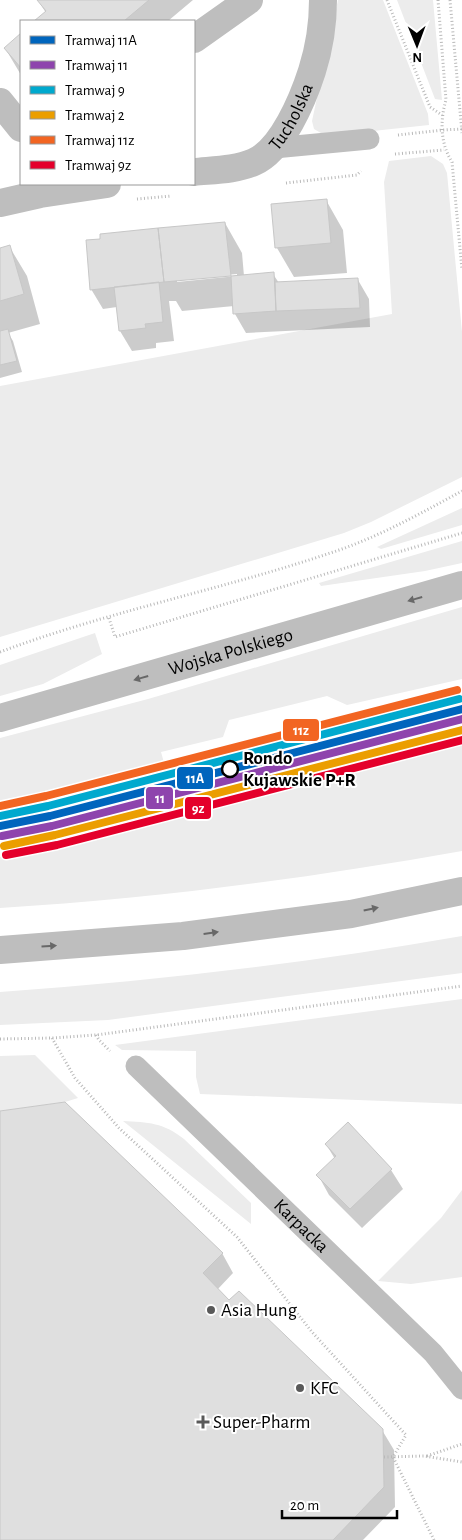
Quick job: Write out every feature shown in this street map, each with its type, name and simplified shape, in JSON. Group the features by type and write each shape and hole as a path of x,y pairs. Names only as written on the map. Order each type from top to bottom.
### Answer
{"street":[{"path":"195,38 250,0"},
{"name":"Tucholska","path":"195,172 241,167 255,162 274,148 296,109 312,71 323,17 323,0"},
{"path":"0,102 20,127"},
{"path":"0,203 39,189 93,185"},
{"name":"Wojska Polskiego","path":"0,718 462,585"},
{"path":"0,950 183,936 351,914 462,891"}],"lane":[{"path":"274,148 369,139"},
{"name":"Karpacka","path":"136,1066 433,1353 462,1389"}],"path":[{"path":"388,0 430,107 442,115"},
{"path":"438,0 446,100 442,115 444,150 452,162 462,270"},
{"path":"450,0 462,133"},
{"path":"369,139 462,129"},
{"path":"0,652 343,548 392,528 462,491"},
{"path":"109,618 115,637 462,533"},
{"path":"172,763 462,690"},
{"path":"0,1039 52,1038 106,1033 462,986"},
{"path":"52,1038 75,1078 119,1128 237,1237 312,1332 406,1435 393,1457"},
{"path":"424,1456 462,1444"},
{"path":"384,1457 424,1456 462,1462"},
{"path":"393,1457 434,1540"}],"shaded area":[{"path":"338,0 383,0 428,114 429,125 326,136 314,129 312,121"},
{"path":"397,0 433,0 442,100 435,99"},
{"path":"431,156 443,164 447,173 462,332 462,477 371,522 344,533 0,637 0,386 392,314 384,182 389,161"},
{"path":"462,508 462,525 381,549 377,547"},
{"path":"462,541 462,563 425,571 321,586 319,583"},
{"path":"462,607 462,679 347,705 327,696 229,720 223,737 161,752 168,777 0,813 0,738 148,699"},
{"path":"95,633 102,654 43,684 0,696 0,665"},
{"path":"462,743 462,851 289,879 116,899 0,908 0,857"},
{"path":"462,936 462,973 108,1020 0,1025 0,992 232,970 347,955"},
{"path":"462,999 462,1104 200,1094 196,1077 196,1051 122,1050 115,1045"},
{"path":"35,1055 78,1098 65,1102 0,1111 0,1056"},
{"path":"123,1121 155,1124 170,1130 184,1139 251,1203 251,1224"},
{"path":"462,1190 462,1277 411,1284 378,1281 441,1218"}],"building":[{"path":"37,0 149,0 125,20 35,20 46,11"},
{"path":"20,34 20,67 4,48"},
{"path":"327,199 331,243 275,248 271,204"},
{"path":"225,222 231,276 164,282 158,228"},
{"path":"158,228 164,282 90,290 86,240 100,239 100,234"},
{"path":"10,245 24,294 0,301 0,248"},
{"path":"274,272 276,311 233,314 231,276"},
{"path":"358,278 360,308 276,311 275,282"},
{"path":"159,282 163,322 145,324 146,328 119,331 114,287"},
{"path":"8,329 17,361 0,365 0,331"},
{"path":"65,1102 223,1253 203,1273 229,1300 239,1291 383,1429 384,1487 333,1540 0,1540 0,1111"},
{"path":"348,1122 392,1169 350,1209 316,1175 336,1156 325,1144"}],"tram line":[{"name":"11z","path":"0,806 46,796 457,690"},
{"name":"9","path":"0,816 48,806 459,699"},
{"name":"11A","path":"0,826 50,816 462,709"},
{"name":"11","path":"2,836 52,826 462,719"},
{"name":"2","path":"4,846 55,835 462,730"},
{"name":"9z","path":"6,855 57,845 462,740"}],"place":[{"name":"Rondo Kujawskie P+R","path":"230,769"},
{"name":"Asia Hung","path":"211,1310"},
{"name":"KFC","path":"300,1388"},
{"name":"Super-Pharm","path":"203,1422"}]}
